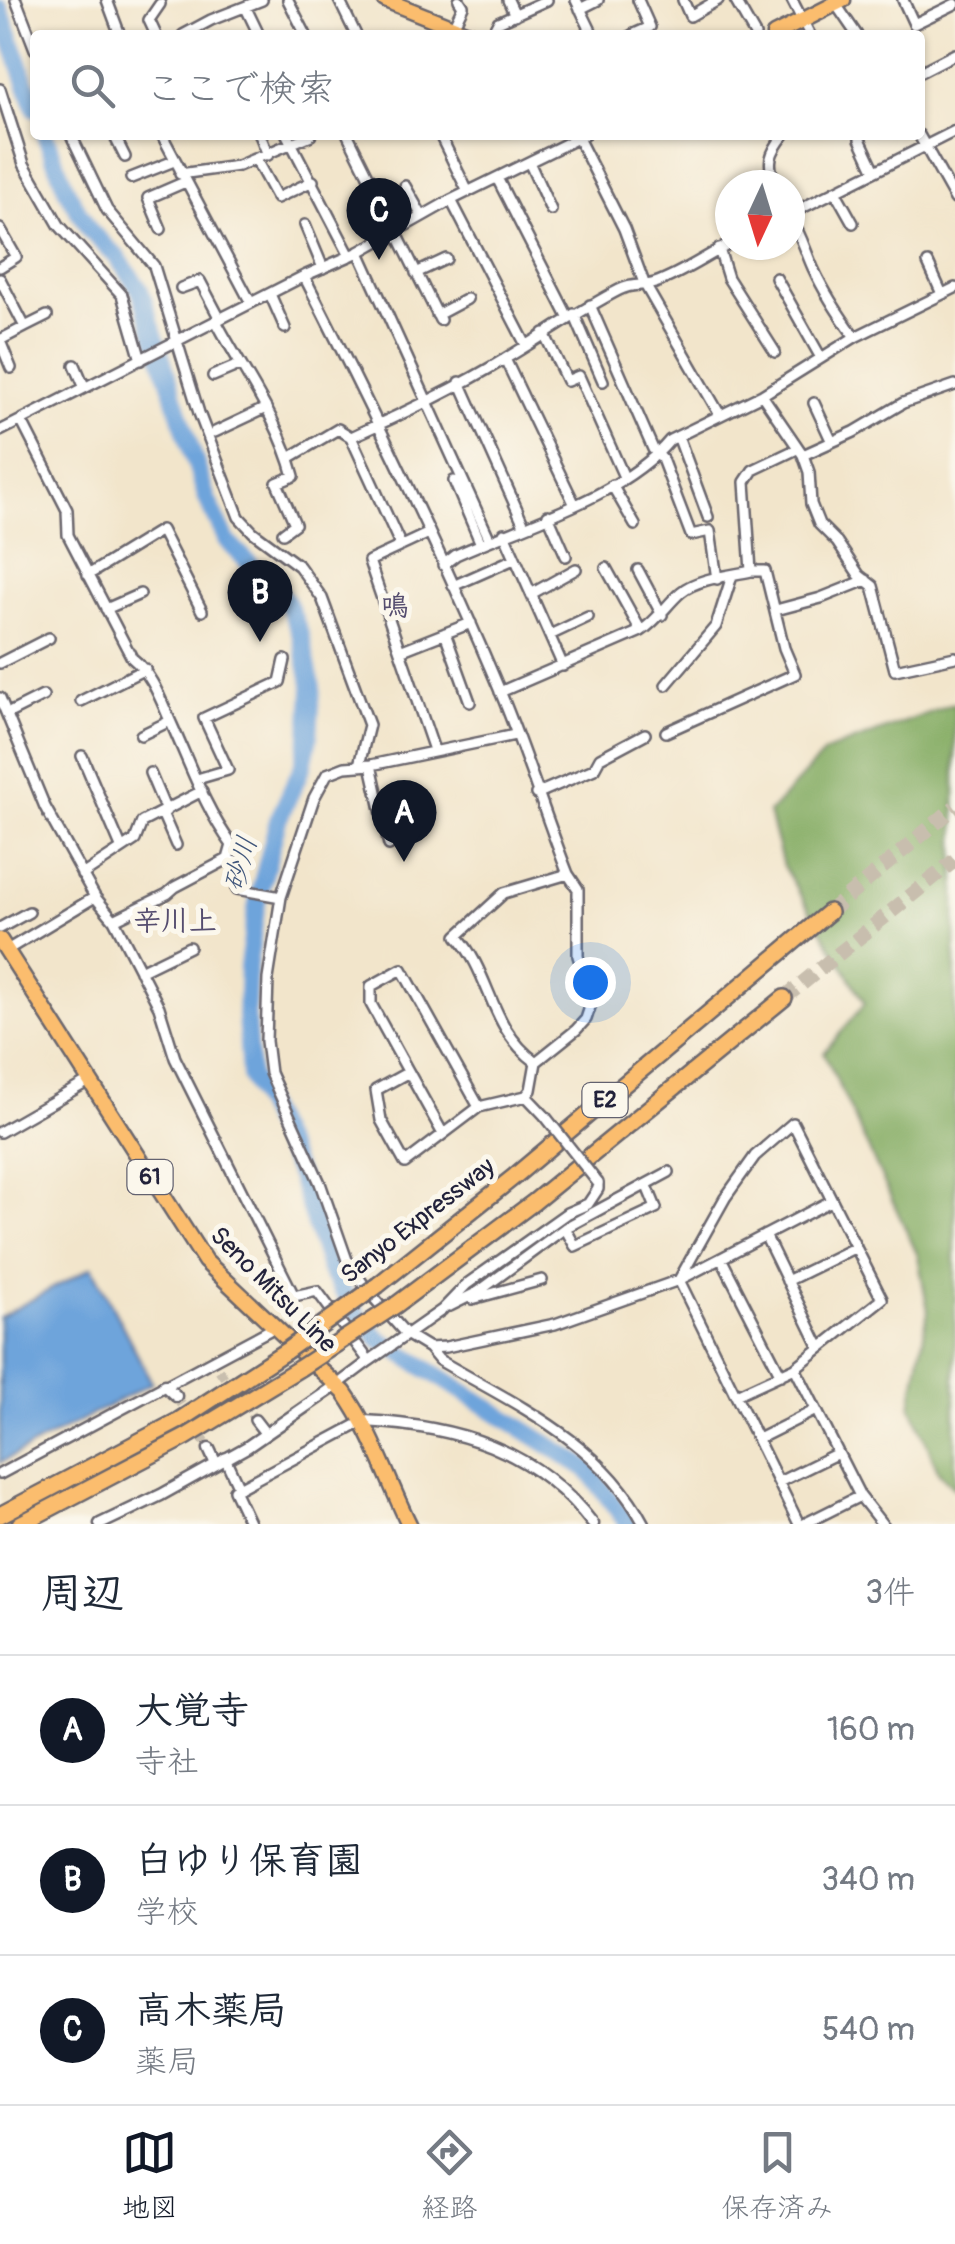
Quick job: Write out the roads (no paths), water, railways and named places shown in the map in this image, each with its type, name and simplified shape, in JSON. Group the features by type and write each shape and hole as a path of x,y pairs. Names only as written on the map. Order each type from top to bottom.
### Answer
{"highway":[{"name":"Sanyo Expressway","path":"0,1515 178,1421 378,1285 515,1176 830,912"},
{"name":"Sanyo Expressway","path":"20,1524 186,1437 396,1306 534,1202 784,998"}],"main road":[{"path":"385,0 445,28"},
{"path":"784,30 837,1"},
{"name":"Seno Mitsu Line","path":"4,945 205,1262 277,1326 336,1385 364,1421 409,1524"}],"street":[{"path":"16,0 30,36"},
{"path":"106,0 118,30"},
{"path":"192,30 262,0"},
{"path":"288,0 303,30"},
{"path":"339,0 354,30"},
{"path":"445,28 463,6 459,0"},
{"path":"508,0 515,14"},
{"path":"493,30 498,22 547,0"},
{"path":"590,30 578,4 598,0"},
{"path":"638,0 650,27 643,30"},
{"path":"682,0 690,16 718,0"},
{"path":"735,0 752,30"},
{"path":"792,0 808,30"},
{"path":"904,0 914,24 955,4"},
{"path":"837,1 854,30"},
{"path":"154,30 149,20 160,4"},
{"path":"246,8 257,30"},
{"path":"925,69 955,54"},
{"path":"0,89 24,164 59,225 122,296 142,359"},
{"path":"805,207 955,131"},
{"path":"73,140 107,210 154,266 205,430 239,518 300,566 317,588 368,725 358,765"},
{"path":"116,140 124,157"},
{"path":"164,140 251,303"},
{"path":"262,140 268,155"},
{"path":"162,229 148,198 183,178 256,160 289,140"},
{"path":"291,140 429,402 485,542"},
{"path":"350,140 438,318 467,299"},
{"path":"442,140 468,192"},
{"path":"0,431 573,140"},
{"path":"583,140 644,283 720,415"},
{"path":"769,170 770,153 780,140"},
{"path":"860,140 875,170"},
{"path":"922,140 955,199"},
{"path":"256,160 276,198 313,181"},
{"path":"130,178 174,161"},
{"path":"529,162 551,210"},
{"path":"497,178 603,381"},
{"path":"405,186 422,216"},
{"path":"835,191 853,222"},
{"path":"451,200 526,345"},
{"path":"305,225 323,268"},
{"path":"0,229 16,256 0,267"},
{"path":"805,243 813,266 854,337"},
{"path":"351,437 429,402 506,359 571,316 636,282 651,284 715,251"},
{"path":"416,273 446,259"},
{"path":"722,260 728,278 774,352"},
{"path":"928,264 942,294"},
{"path":"304,276 379,424 471,623 568,874 578,889 578,956 590,991 590,1006 586,1019 576,1030 536,1062 531,1090 526,1096 478,1107 405,1163 380,1120 376,1090 408,1073"},
{"path":"776,278 820,356"},
{"path":"0,279 26,327"},
{"path":"182,288 200,281 290,458 294,476 276,484 296,524 284,533"},
{"path":"443,565 612,485 659,453 670,440 762,394 854,337 955,288"},
{"path":"270,294 285,328"},
{"path":"590,306 653,449 659,453 691,535 710,532 716,579"},
{"path":"11,368 0,341 47,316"},
{"path":"544,333 567,381 580,376 624,477"},
{"path":"506,359 574,503"},
{"path":"212,376 239,364"},
{"path":"74,365 84,386"},
{"path":"460,382 524,525"},
{"path":"751,571 745,482 760,466 832,442 903,402 955,385"},
{"path":"762,394 809,472 811,504 819,524 874,586 895,670 955,657"},
{"path":"814,403 832,442"},
{"path":"215,432 266,408"},
{"path":"21,420 66,510 68,535 132,658 145,668 196,779 232,845 228,859 114,920"},
{"path":"290,458 338,429 351,437 401,546"},
{"path":"678,436 708,517"},
{"path":"454,481 485,542"},
{"path":"612,485 634,525"},
{"path":"548,515 566,556"},
{"path":"88,575 161,530 202,612"},
{"path":"504,533 563,666"},
{"path":"428,534 370,561 434,750"},
{"path":"453,586 514,559"},
{"path":"606,568 641,632"},
{"path":"531,594 576,569"},
{"path":"638,570 662,615"},
{"path":"500,692 641,632 690,586 765,571 784,648 795,674 666,732"},
{"path":"666,685 716,626 732,576"},
{"path":"776,610 866,580"},
{"path":"106,609 140,594"},
{"path":"550,636 588,617"},
{"path":"400,651 471,623"},
{"path":"445,634 470,702"},
{"path":"0,662 48,638"},
{"path":"196,779 228,770 204,718 280,682 285,660"},
{"path":"81,701 145,668"},
{"path":"7,714 43,696"},
{"path":"0,698 26,768 63,844 95,898 114,920 159,1007 175,1058 294,1296 317,1291 372,1359"},
{"path":"140,735 170,721"},
{"path":"536,794 594,770 600,758 645,734"},
{"path":"515,735 372,765 334,769 320,782 281,898 268,979 266,1041 270,1073 320,1183 346,1260 367,1290 406,1334 429,1348 439,1360 566,1434 591,1454 626,1494 644,1524"},
{"path":"82,756 120,848"},
{"path":"372,765 389,844"},
{"path":"150,773 176,845"},
{"path":"82,875 135,840 142,822 202,790"},
{"path":"228,859 243,865 237,889 281,898"},
{"path":"536,1062 498,1020 480,972 458,936 504,892 568,874"},
{"path":"4,945 95,898"},
{"path":"0,928 29,912"},
{"path":"140,971 190,947"},
{"path":"442,1134 371,1004 370,986 402,969 478,1107"},
{"path":"0,1132 88,1081"},
{"path":"442,1310 467,1284 567,1213 588,1204 598,1189 598,1183 526,1096"},
{"path":"679,1280 725,1198 756,1156 794,1122 882,1298 795,1368 736,1395"},
{"path":"100,1524 220,1461 564,1228 669,1172"},
{"path":"564,1228 574,1246 656,1208 647,1186"},
{"path":"429,1348 500,1338 555,1324 679,1280 832,1200"},
{"path":"765,1235 820,1348"},
{"path":"787,1280 856,1247"},
{"path":"722,1258 780,1375"},
{"path":"463,1300 542,1280"},
{"path":"679,1280 802,1524 860,1496"},
{"path":"0,1474 164,1384 216,1366 277,1326"},
{"path":"795,1368 860,1496 882,1524"},
{"path":"164,1384 176,1396"},
{"path":"758,1440 816,1410"},
{"path":"255,1420 264,1433"},
{"path":"250,1524 234,1490 364,1421 408,1423 498,1448 537,1468 570,1494 593,1524"},
{"path":"209,1449 239,1488"},
{"path":"779,1482 838,1453"}],"water":[{"path":"92,1267 152,1383 0,1463 0,1317"}],"waterway":[{"name":"砂川","path":"0,9 30,94"},
{"name":"砂川","path":"47,140 67,191 90,231 117,257 140,290 207,499 227,541 287,601 301,636 312,687 309,737 303,765 278,820 257,903 246,1016 250,1076 299,1176 330,1271 359,1317 379,1339 587,1469 628,1524"}],"tunnel":[{"path":"829,912 955,807"},
{"path":"784,998 955,860"},
{"path":"219,1370 255,1420"},
{"path":"176,1396 209,1449"}],"place":[{"name":"高木薬局","path":"379,260"},
{"name":"白ゆり保育園","path":"260,642"},
{"name":"大覚寺","path":"404,862"}],"district":[{"name":"鳴","path":"395,606"},
{"name":"辛川上","path":"175,921"}]}
